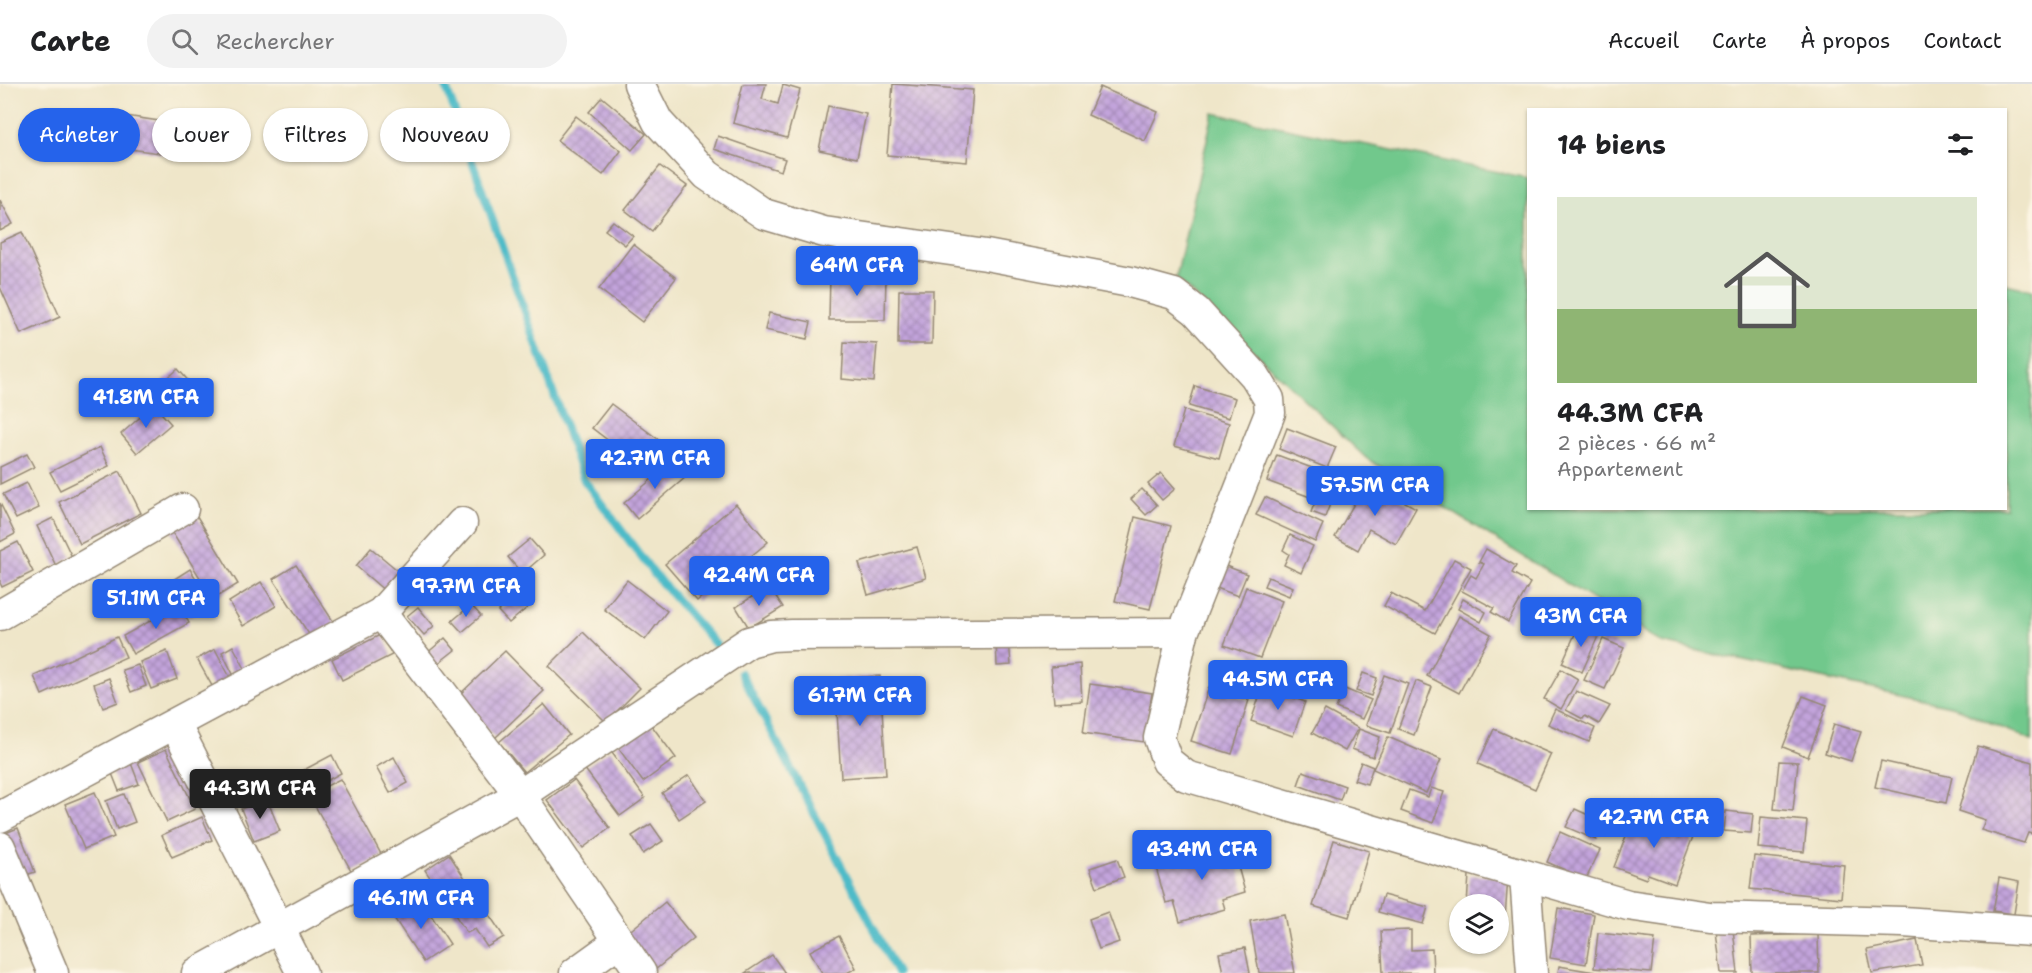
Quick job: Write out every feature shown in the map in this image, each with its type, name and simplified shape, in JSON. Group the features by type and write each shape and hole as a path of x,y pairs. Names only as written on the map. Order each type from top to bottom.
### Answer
{"street":[{"path":"639,84 658,122 707,175 764,214 824,232 986,255 1130,282 1174,294 1196,312 1263,386 1269,399 1269,413 1183,633 1159,738 1167,761 1186,776 1628,905 1710,917 1880,921 2032,931"},
{"path":"0,615 183,509"},
{"path":"0,818 381,613 462,523"},
{"path":"381,613 520,795 618,942 642,973"},
{"path":"197,973 520,795 749,642 771,636 1183,633"},
{"path":"175,724 302,973"},
{"path":"0,847 52,973"},
{"path":"1525,876 1532,973"},
{"path":"575,973 618,942"}],"green space":[{"path":"1213,113 1527,178 1527,510 2007,510 2007,284 2032,290 2032,741 1955,707 1662,643 1366,458 1176,278"}],"building":[{"path":"743,84 766,84 762,99 778,104 783,85 800,90 787,138 733,123"},
{"path":"893,84 973,90 967,162 887,155"},
{"path":"1100,87 1158,112 1145,141 1088,115"},
{"path":"602,97 646,134 632,150 589,112"},
{"path":"828,106 866,114 857,158 819,150"},
{"path":"576,116 621,151 603,175 557,140"},
{"path":"140,118 152,120 152,152 140,150"},
{"path":"718,136 785,159 781,171 714,149"},
{"path":"660,166 687,186 652,231 625,210"},
{"path":"0,200 13,224 0,231"},
{"path":"613,221 633,236 625,245 605,230"},
{"path":"22,232 60,317 21,334 0,287 0,242"},
{"path":"633,244 676,278 642,322 599,289"},
{"path":"830,274 886,275 885,320 829,320"},
{"path":"899,290 933,290 932,344 898,344"},
{"path":"769,313 811,322 807,339 765,330"},
{"path":"844,342 877,344 874,382 842,379"},
{"path":"178,369 198,392 176,411 156,388"},
{"path":"1195,386 1235,398 1229,418 1189,406"},
{"path":"611,404 671,449 652,474 592,428"},
{"path":"154,405 171,424 137,453 121,434"},
{"path":"1184,410 1229,423 1219,458 1174,446"},
{"path":"1287,428 1336,447 1327,468 1279,449"},
{"path":"100,447 109,466 60,490 50,472"},
{"path":"27,454 34,467 0,484 0,467"},
{"path":"1277,455 1320,471 1310,497 1267,481"},
{"path":"673,461 686,477 637,519 624,503"},
{"path":"120,471 141,513 80,544 59,502"},
{"path":"1161,473 1175,489 1162,500 1148,484"},
{"path":"1326,476 1339,481 1325,517 1311,512"},
{"path":"1367,481 1416,508 1396,544 1369,529 1358,550 1335,537"},
{"path":"27,483 39,508 16,519 3,494"},
{"path":"1142,489 1157,505 1146,515 1131,499"},
{"path":"1265,497 1323,524 1315,542 1256,515"},
{"path":"0,503 15,534 0,542"},
{"path":"736,504 768,542 697,601 665,564"},
{"path":"195,513 238,584 213,599 170,529"},
{"path":"1135,517 1171,526 1150,609 1115,601"},
{"path":"53,518 72,557 56,566 37,526"},
{"path":"1290,535 1313,546 1301,573 1284,565 1289,554 1283,550"},
{"path":"530,539 544,555 522,574 508,557"},
{"path":"18,542 33,572 2,587 0,551"},
{"path":"917,547 926,578 868,595 859,563"},
{"path":"371,548 402,574 386,592 356,566"},
{"path":"1486,549 1516,566 1512,573 1530,583 1508,622 1491,612 1494,608 1462,591 1471,575 1476,578 1484,564 1479,562"},
{"path":"1454,559 1471,568 1435,633 1384,606 1391,593 1425,611"},
{"path":"296,565 335,624 312,639 273,579"},
{"path":"1223,565 1247,574 1238,596 1214,587"},
{"path":"190,569 211,603 189,617 168,583"},
{"path":"1268,577 1293,587 1289,596 1264,586"},
{"path":"627,580 667,611 645,640 604,609"},
{"path":"261,582 276,606 243,626 229,602"},
{"path":"769,586 783,607 749,628 736,607"},
{"path":"1246,587 1282,601 1260,658 1224,645"},
{"path":"522,590 533,603 509,623 498,611"},
{"path":"1463,599 1486,612 1481,622 1458,609"},
{"path":"179,605 189,623 133,654 123,636"},
{"path":"471,605 481,616 462,632 452,621"},
{"path":"418,607 434,626 424,635 407,616"},
{"path":"1459,616 1491,634 1459,693 1427,676"},
{"path":"1580,623 1600,632 1582,672 1562,663"},
{"path":"583,632 640,688 606,722 549,666"},
{"path":"382,634 392,655 342,680 332,659"},
{"path":"117,637 126,657 42,695 34,676"},
{"path":"445,638 455,650 436,665 426,654"},
{"path":"1009,639 1011,665 997,666 996,640"},
{"path":"1603,639 1624,648 1605,689 1584,680"},
{"path":"233,646 249,676 237,682 222,652"},
{"path":"215,649 233,683 216,693 197,659"},
{"path":"167,651 177,679 151,689 140,662"},
{"path":"505,651 544,691 495,738 456,698"},
{"path":"1080,664 1082,701 1054,703 1051,667"},
{"path":"138,665 146,686 131,692 122,670"},
{"path":"1561,669 1578,679 1561,709 1544,699"},
{"path":"1363,673 1377,678 1371,696 1356,691"},
{"path":"1384,675 1408,684 1390,733 1366,725"},
{"path":"880,676 886,775 841,778 835,679"},
{"path":"109,678 118,702 103,708 94,684"},
{"path":"1416,681 1432,687 1414,735 1398,729"},
{"path":"1090,684 1152,693 1144,742 1083,733"},
{"path":"1263,686 1305,702 1293,736 1251,721"},
{"path":"1209,687 1249,700 1232,754 1191,741"},
{"path":"1345,689 1371,700 1362,719 1336,708"},
{"path":"1576,691 1610,706 1599,724 1585,716 1583,719 1566,710"},
{"path":"1803,696 1827,705 1808,757 1783,747"},
{"path":"544,704 569,735 524,772 499,742"},
{"path":"1555,709 1595,728 1589,742 1548,724"},
{"path":"1325,710 1358,728 1345,751 1312,733"},
{"path":"649,722 676,758 643,782 616,745"},
{"path":"1834,724 1861,732 1851,761 1825,753"},
{"path":"1359,729 1380,737 1373,757 1352,749"},
{"path":"1494,729 1551,754 1535,789 1478,764"},
{"path":"1388,737 1441,760 1426,793 1373,769"},
{"path":"1978,746 2032,762 2032,834 2028,833 2024,843 1981,830 1985,820 1958,811"},
{"path":"166,749 195,809 167,822 138,762"},
{"path":"610,750 645,798 620,816 584,768"},
{"path":"332,755 341,773 310,790 300,772"},
{"path":"394,757 408,783 390,793 376,767"},
{"path":"1779,761 1798,762 1793,811 1774,809"},
{"path":"1881,761 1952,777 1946,803 1875,787"},
{"path":"1361,762 1373,767 1367,784 1354,780"},
{"path":"131,763 139,784 119,791 111,771"},
{"path":"1303,771 1345,786 1340,800 1298,785"},
{"path":"689,775 706,801 679,819 662,793"},
{"path":"340,779 382,856 352,872 309,795"},
{"path":"574,780 610,828 583,848 547,800"},
{"path":"1431,788 1444,792 1433,823 1401,811 1409,790 1428,797"},
{"path":"95,792 114,837 84,849 65,804"},
{"path":"124,794 135,822 117,829 106,801"},
{"path":"267,799 280,831 254,841 241,809"},
{"path":"1575,809 1604,822 1596,840 1566,827"},
{"path":"1726,811 1753,814 1751,833 1724,831"},
{"path":"1635,813 1694,834 1675,884 1648,874 1646,879 1614,867"},
{"path":"202,817 212,840 172,857 162,835"},
{"path":"1761,817 1807,821 1804,852 1758,848"},
{"path":"651,824 663,841 643,854 632,836"},
{"path":"18,828 35,872 20,877 3,834"},
{"path":"1560,832 1600,850 1586,879 1547,862"},
{"path":"1334,840 1369,851 1349,917 1313,906"},
{"path":"1239,842 1244,861 1237,863 1245,892 1222,899 1225,909 1180,922 1174,901 1166,903 1155,864"},
{"path":"449,854 504,937 487,947 475,929 467,933 425,870"},
{"path":"1754,856 1844,865 1841,898 1750,889"},
{"path":"1117,859 1124,877 1097,887 1090,868"},
{"path":"1469,875 1508,877 1507,894 1468,894"},
{"path":"1999,878 2019,882 2014,914 1993,911"},
{"path":"1383,895 1428,907 1423,924 1378,912"},
{"path":"419,897 450,944 423,962 392,915"},
{"path":"665,902 694,938 655,970 626,934"},
{"path":"1558,908 1594,914 1586,964 1550,958"},
{"path":"1108,912 1119,942 1099,949 1089,919"},
{"path":"1284,914 1295,973 1259,973 1250,921"},
{"path":"1733,929 1738,973 1721,973 1716,931"},
{"path":"1411,930 1411,950 1432,949 1433,973 1383,973 1381,931"},
{"path":"1598,933 1655,939 1651,973 1594,968"},
{"path":"1818,934 1819,973 1752,973 1751,936"},
{"path":"839,936 856,968 847,973 822,973 810,951"},
{"path":"1917,940 1922,965 1872,973 1867,950"},
{"path":"1245,948 1250,973 1223,973 1219,953"},
{"path":"772,955 785,973 745,973"},
{"path":"1559,966 1594,972 1594,973 1558,973"}],"waterway":[{"path":"445,84 584,480 654,574 717,646"},
{"path":"741,673 897,973"}]}
